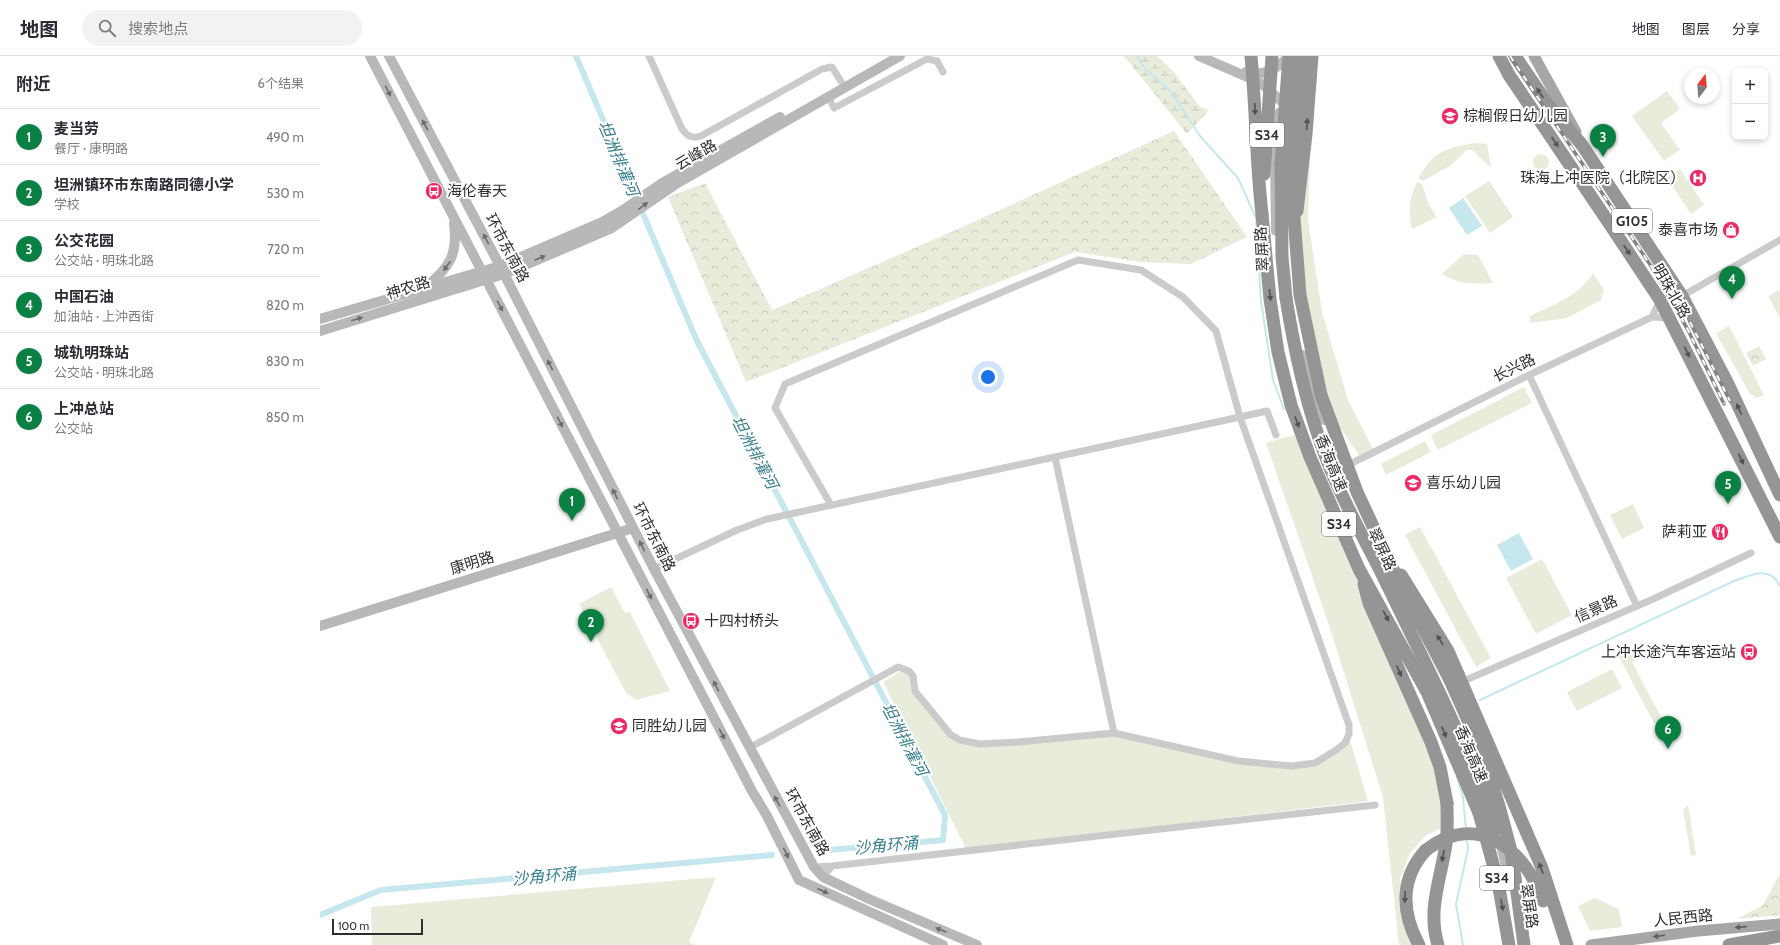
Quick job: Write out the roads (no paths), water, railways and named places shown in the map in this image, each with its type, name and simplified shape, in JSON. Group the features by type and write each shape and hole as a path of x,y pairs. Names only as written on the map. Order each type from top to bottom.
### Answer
{"highway":[{"path":"1251,56 1255,104 1256,163 1262,214"},
{"name":"香海高速","path":"1272,56 1262,214 1270,299 1277,344 1291,405 1310,457 1359,569 1427,692 1479,813 1498,882 1509,945"},
{"name":"香海高速","path":"1290,56 1281,164 1282,257 1286,298 1294,348 1306,400 1322,446 1344,498 1427,667 1471,762 1515,878 1524,945"},
{"name":"明珠北路","path":"1499,56 1509,75 1660,300 1780,537"},
{"name":"明珠北路","path":"1515,56 1549,106 1582,145 1682,296 1727,382 1780,495"},
{"path":"1305,58 1292,192 1296,218 1300,295 1321,395 1357,492 1386,550 1401,586 1450,680 1480,749 1503,820 1515,878"},
{"path":"1386,550 1448,651 1542,868 1566,945"},
{"path":"1359,569 1369,603 1431,742 1440,767 1445,789 1447,825 1446,844 1434,909 1433,923 1438,945"},
{"path":"1419,945 1409,925 1405,909 1405,894 1408,880 1413,868 1419,858 1437,842 1452,836 1476,834 1493,838 1520,858 1538,886 1548,917 1556,932 1566,945"},
{"path":"1729,945 1776,937"}],"main road":[{"name":"环市东南路","path":"370,56 619,534 672,640 799,880 943,945"},
{"name":"环市东南路","path":"388,56 502,270 654,569 814,867 823,877 868,899 977,945"},
{"name":"云峰路","path":"502,270 616,221 665,186 842,83 887,58 900,56"},
{"path":"1199,56 1261,83 1281,101"},
{"path":"1209,56 1283,84 1291,93 1294,101"},
{"path":"1249,72 1262,73 1270,70 1282,64 1290,56"},
{"name":"翠屏路","path":"1290,56 1283,84 1275,158 1276,252 1280,296 1300,391 1333,481 1381,580 1441,693 1485,789 1498,829 1510,880 1520,945"},
{"name":"明珠北路","path":"1494,56 1509,75"},
{"name":"明珠北路","path":"1534,56 1582,145"},
{"name":"云峰路","path":"665,186 829,98 887,58"},
{"path":"1261,83 1283,84 1294,76 1305,58"},
{"name":"翠屏路","path":"1305,58 1294,101 1286,205 1291,296 1305,366 1317,403 1344,467 1389,566 1450,688 1493,782 1509,831 1520,878 1530,945"},
{"path":"424,289 440,276 451,262 455,248 453,215"},
{"name":"神农路","path":"320,331 502,270"},
{"name":"神农路","path":"320,319 424,289 484,276"},
{"name":"康明路","path":"320,626 619,534 633,528"},
{"name":"人民西路","path":"1594,944 1698,931 1780,924"}],"street":[{"path":"649,56 682,129 686,134 693,137 701,136 822,69 832,67 842,83"},
{"path":"829,98 834,108 924,60 932,59 937,61 942,70"},
{"path":"1682,296 1780,240"},
{"path":"749,748 898,667 909,671 913,676 915,691 943,727 960,740 980,744 1114,733 1238,761 1292,766 1315,763 1345,743 1349,734 1349,725 1240,417 1216,331 1183,297 1141,270 1078,260 785,384 775,408 830,505"},
{"path":"1660,300 1652,316 1669,318"},
{"name":"长兴路","path":"1344,467 1390,446 1529,375 1652,316"},
{"path":"1529,375 1637,606"},
{"path":"654,569 737,530 767,519 808,512 830,505 1267,411 1276,435"},
{"path":"1055,457 1114,733"},
{"name":"信景路","path":"1450,688 1637,606 1751,553"},
{"path":"814,867 1375,805"},
{"path":"823,877 832,866"}],"water":[{"path":"1463,198 1482,226 1467,235 1449,208"},
{"path":"1519,533 1533,559 1511,571 1497,545"}],"waterway":[{"name":"坦洲排灌河","path":"576,56 697,341 945,815 943,840 829,850"},
{"path":"1137,56 1144,67 1172,93 1200,136 1238,178 1256,218 1261,301 1273,380 1284,409"},
{"path":"1480,700 1734,581 1760,573 1771,576 1780,586"},
{"path":"1457,777 1463,797 1466,830"},
{"path":"1463,945 1456,904 1468,849 1467,838"},
{"name":"沙角环涌","path":"320,915 381,890 772,855"}],"railway":[{"path":"1510,56 1651,266 1688,330 1724,404"},
{"path":"1690,322 1730,401"}],"place":[{"name":"棕榈假日幼儿园","path":"1450,116"},
{"name":"公交花园","path":"1603,157"},
{"name":"珠海上冲医院（北院区）","path":"1698,178"},
{"name":"海伦春天","path":"434,191"},
{"name":"泰喜市场","path":"1731,230"},
{"name":"中国石油","path":"1732,299"},
{"name":"喜乐幼儿园","path":"1413,483"},
{"name":"城轨明珠站","path":"1728,504"},
{"name":"麦当劳","path":"572,521"},
{"name":"萨莉亚","path":"1720,532"},
{"name":"十四村桥头","path":"691,621"},
{"name":"坦洲镇环市东南路同德小学","path":"591,642"},
{"name":"上冲长途汽车客运站","path":"1749,652"},
{"name":"同胜幼儿园","path":"619,726"},
{"name":"上冲总站","path":"1668,749"}]}
